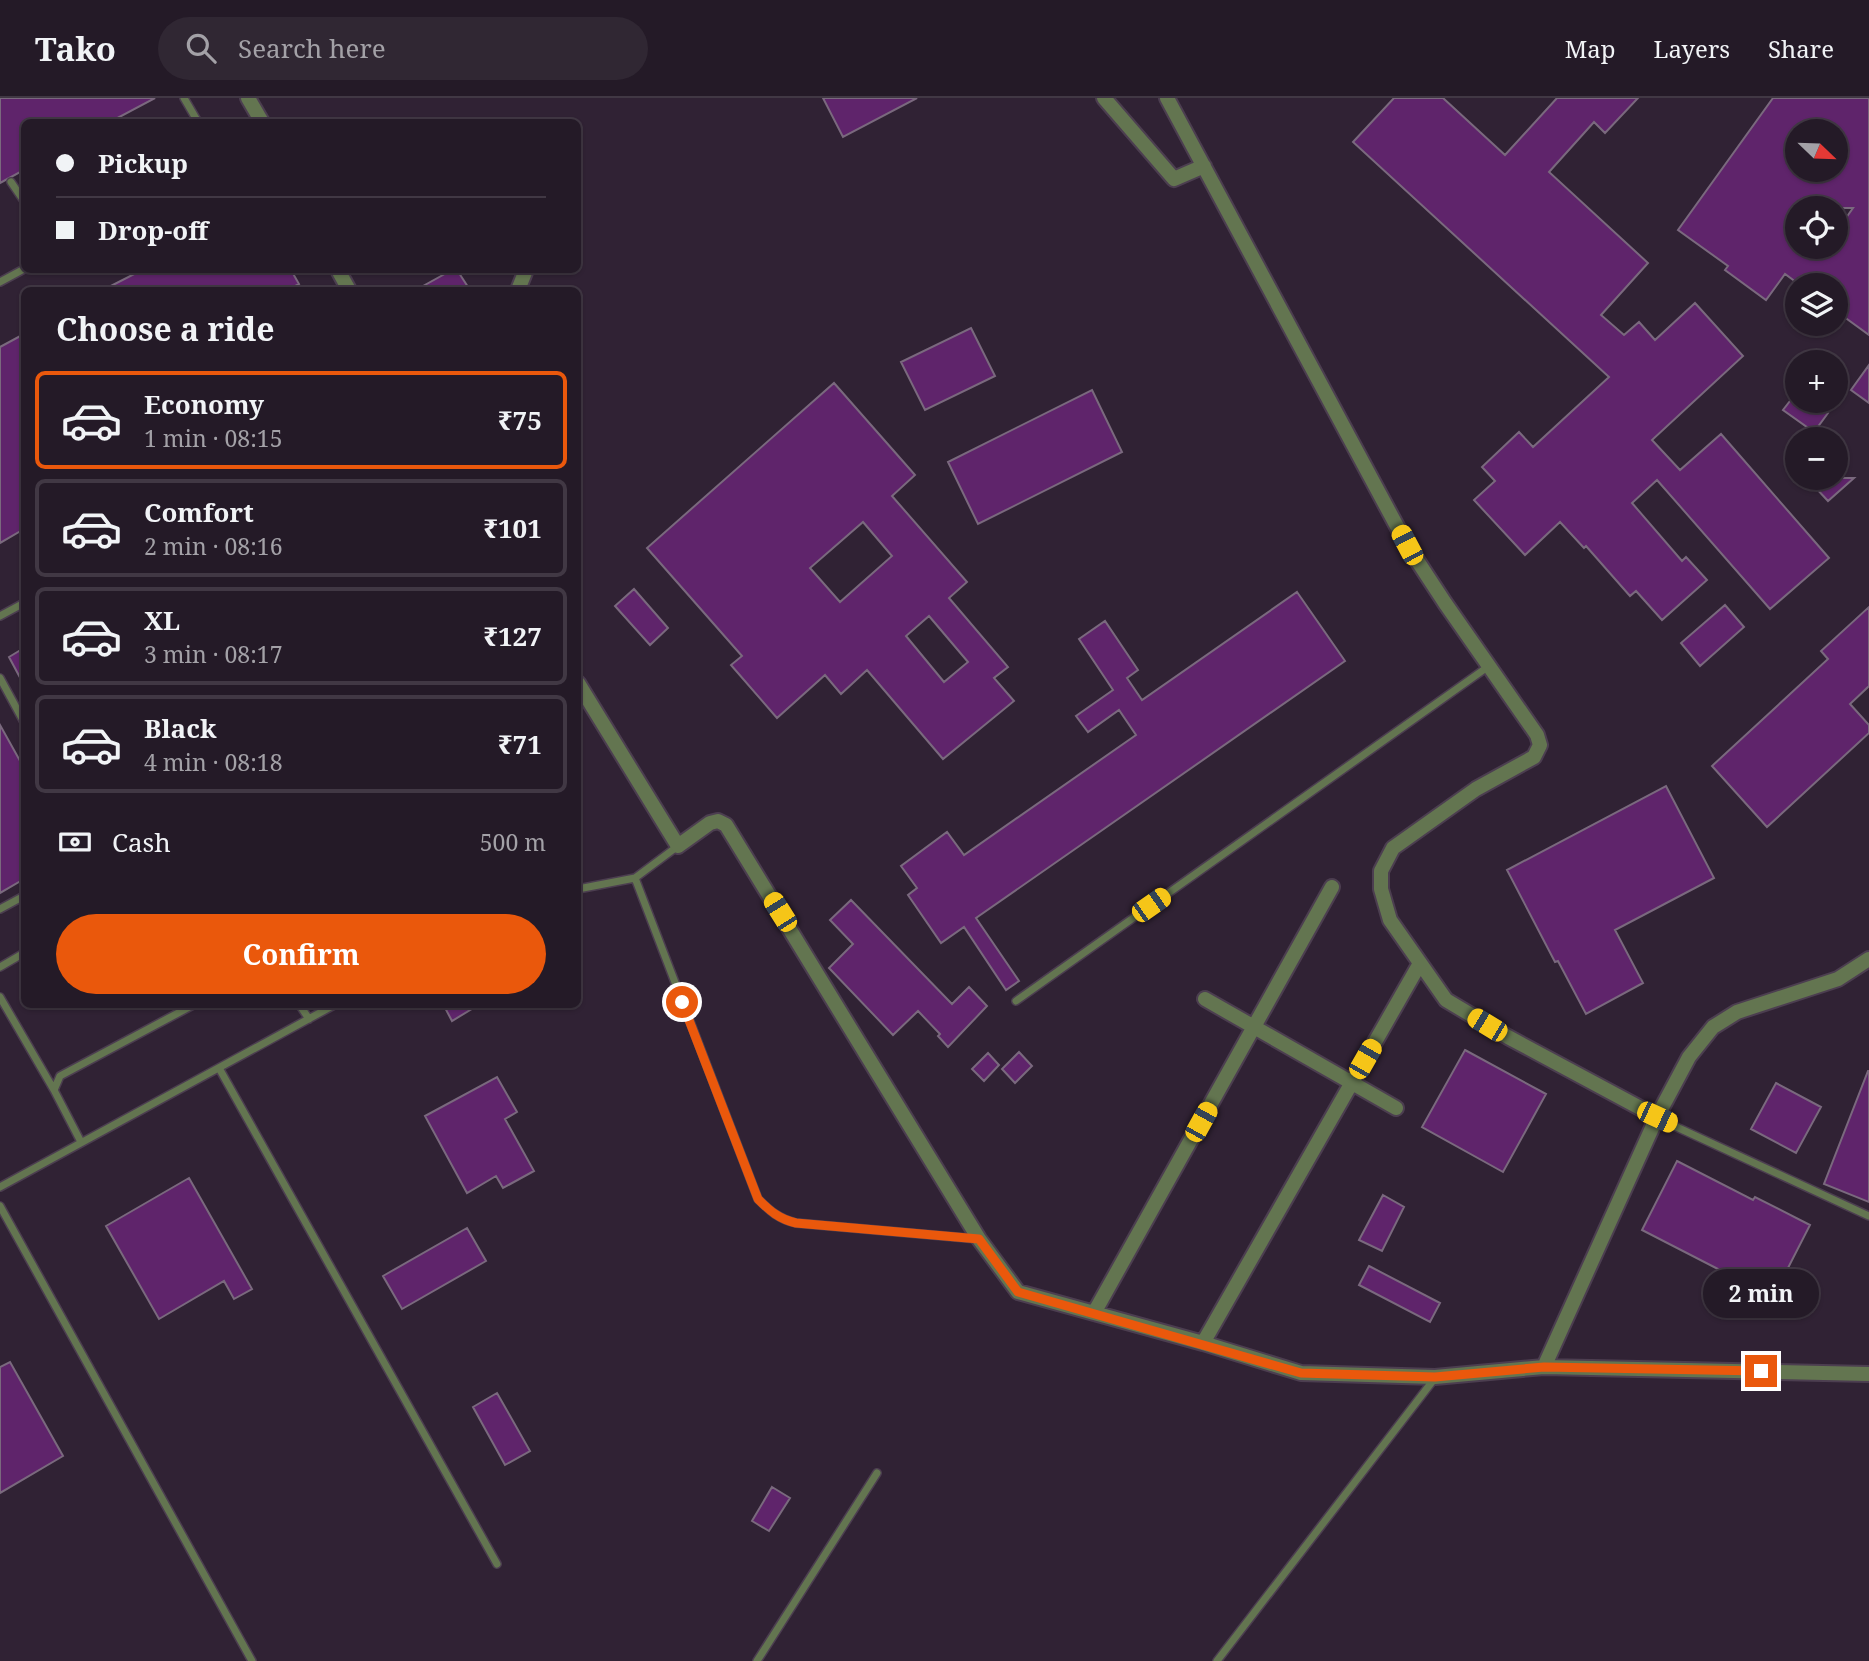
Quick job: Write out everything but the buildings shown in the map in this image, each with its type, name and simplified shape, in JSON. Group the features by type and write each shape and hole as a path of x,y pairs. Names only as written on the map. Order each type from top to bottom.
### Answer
{"street":[{"path":"247,98 260,119"},
{"path":"1104,98 1174,179 1204,166"},
{"path":"1167,98 1407,545 1537,734 1540,745 1534,757 1476,789 1393,848 1381,871 1381,889 1391,920 1419,965 1446,1000 1508,1037 1657,1117"},
{"path":"581,688 678,846 710,823 718,821 726,825 979,1239 1018,1292 1301,1373 1435,1377 1544,1367 1869,1374"},
{"path":"1094,1313 1332,887"},
{"path":"1544,1367 1657,1117 1689,1057 1713,1027 1737,1012 1838,979 1869,959"},
{"path":"1203,1343 1419,965"},
{"path":"1205,999 1396,1108"}],"lane":[{"path":"184,98 196,119"},
{"path":"11,182 21,197"},
{"path":"0,282 21,272"},
{"path":"0,616 21,605"},
{"path":"1016,1001 1489,666"},
{"path":"0,678 21,716"},
{"path":"581,889 635,878 678,846"},
{"path":"635,878 758,1199 770,1212 782,1220 796,1223 979,1239"},
{"path":"0,909 21,898"},
{"path":"0,967 21,955"},
{"path":"0,997 82,1142"},
{"path":"54,1090 60,1076 188,1008"},
{"path":"302,1008 309,1019"},
{"path":"0,1187 329,1008"},
{"path":"219,1068 497,1564"},
{"path":"1657,1117 1869,1216"},
{"path":"0,1206 251,1661"},
{"path":"1217,1661 1435,1377"},
{"path":"757,1661 877,1472"}],"route":[{"path":"682,1002 758,1199 782,1220 979,1239 1018,1292 1301,1373 1435,1377 1544,1367 1761,1371"}]}
